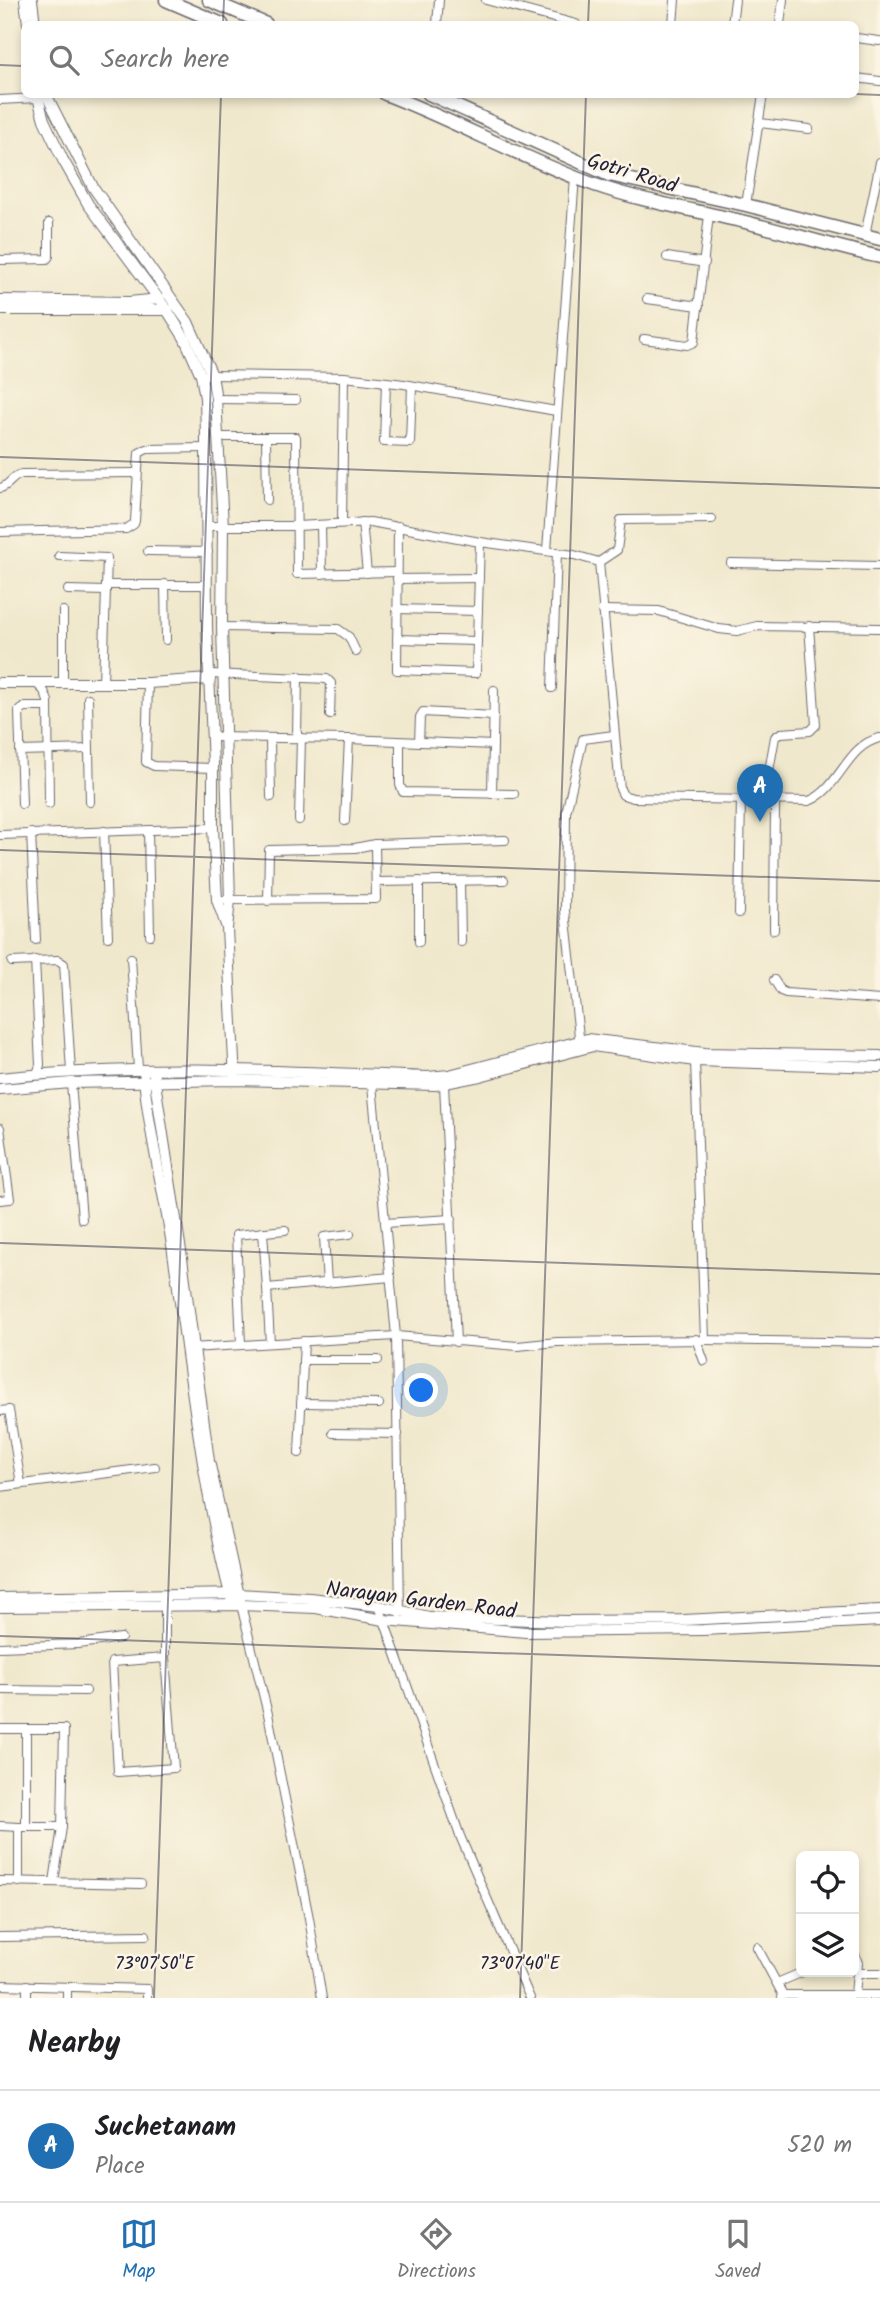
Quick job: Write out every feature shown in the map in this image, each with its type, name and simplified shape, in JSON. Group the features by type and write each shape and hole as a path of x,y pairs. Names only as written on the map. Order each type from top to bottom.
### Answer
{"main road":[{"path":"166,0 215,21"},
{"path":"209,0 259,21"},
{"name":"Gotri Road","path":"395,98 510,151 575,177 664,205 880,257"},
{"name":"Gotri Road","path":"438,98 609,175 746,205 880,239"}],"street":[{"path":"25,0 28,21"},
{"path":"32,0 35,21"},
{"path":"437,21 439,0"},
{"path":"673,21 675,0"},
{"path":"732,21 735,0"},
{"path":"780,21 783,0"},
{"path":"490,1 565,21"},
{"path":"859,38 879,41"},
{"path":"859,78 880,81"},
{"path":"0,100 21,98"},
{"path":"40,98 44,120 88,204 167,310 184,337 201,375 205,398 207,584 214,768 213,828 217,900 228,929"},
{"path":"41,98 96,193 197,337 212,375 216,399 223,526 222,627 230,900 228,929 235,1080"},
{"path":"421,108 427,98"},
{"path":"746,205 763,98"},
{"path":"760,123 808,129"},
{"path":"865,235 880,162"},
{"path":"547,550 575,177"},
{"path":"644,339 692,345 694,342 709,215"},
{"path":"0,260 47,260 49,223"},
{"path":"667,257 705,263"},
{"path":"0,300 129,302 172,298"},
{"path":"647,299 699,306"},
{"path":"0,310 179,309"},
{"path":"201,375 344,377 556,411"},
{"path":"342,523 344,377"},
{"path":"386,382 383,442 410,443 412,386"},
{"path":"216,399 296,401"},
{"path":"218,437 296,437 297,574 367,573 479,578"},
{"path":"266,438 267,500"},
{"path":"0,532 127,529 135,521 137,458 142,450 206,448"},
{"path":"0,488 22,474 136,473"},
{"path":"208,526 297,526 362,522 480,542 547,550 599,562 617,550 621,520 712,520"},
{"path":"362,522 367,573"},
{"path":"321,525 321,574"},
{"path":"398,526 397,670 477,673 480,542"},
{"path":"148,551 208,552"},
{"path":"552,688 557,552"},
{"path":"59,556 107,558 103,683"},
{"path":"599,562 614,735 623,795 633,798 809,802 826,791 864,744 880,737"},
{"path":"731,563 880,566"},
{"path":"165,584 166,640"},
{"path":"68,590 207,584"},
{"path":"397,609 478,611"},
{"path":"602,610 659,611 719,629 737,631 757,626 880,628"},
{"path":"63,683 64,611"},
{"path":"764,799 775,737 781,733 810,731 816,725 808,626"},
{"path":"222,627 338,629 349,637 356,652"},
{"path":"397,639 477,641"},
{"path":"0,683 148,683 210,677 224,673 298,676 330,681 330,715"},
{"path":"298,676 299,820"},
{"path":"36,683 47,696 49,804"},
{"path":"148,683 146,762 155,766 214,768"},
{"path":"492,794 494,690"},
{"path":"88,698 90,802"},
{"path":"22,804 19,711 24,707 48,707"},
{"path":"419,742 420,717 424,712 494,716"},
{"path":"580,1044 565,911 566,813 583,739 614,735"},
{"path":"213,737 349,738 493,745"},
{"path":"270,738 271,797"},
{"path":"345,821 349,738"},
{"path":"400,742 400,785 403,792 514,794"},
{"path":"20,751 89,749"},
{"path":"739,913 741,799"},
{"path":"774,930 775,801"},
{"path":"0,835 213,828"},
{"path":"148,830 150,935"},
{"path":"104,831 108,937"},
{"path":"31,833 36,940"},
{"path":"268,901 268,850 505,840"},
{"path":"217,900 376,899 375,844"},
{"path":"376,882 504,880"},
{"path":"419,881 419,942"},
{"path":"460,881 461,942"},
{"path":"131,958 145,1069 150,1081 183,1258 189,1348 205,1486 268,1714 309,1918 321,1998"},
{"path":"35,960 40,1065 37,1074"},
{"path":"12,962 58,960 66,968 71,1071"},
{"path":"775,980 780,991 786,993 880,1000"},
{"path":"0,1088 71,1083 235,1080 372,1085 444,1084 480,1076 595,1039 705,1053 880,1056"},
{"path":"0,1078 71,1071 145,1069 234,1069 439,1077 580,1044 695,1061 880,1067"},
{"path":"695,1061 701,1340 704,1361"},
{"path":"71,1083 82,1219"},
{"path":"444,1084 456,1342"},
{"path":"372,1085 396,1336 400,1612"},
{"path":"0,1128 2,1162 10,1199 0,1200"},
{"path":"385,1223 452,1219"},
{"path":"241,1344 236,1235 285,1230"},
{"path":"263,1232 270,1343"},
{"path":"327,1283 324,1237 350,1234"},
{"path":"267,1288 391,1277"},
{"path":"189,1348 396,1336 518,1346 557,1342 701,1340 880,1343"},
{"path":"299,1453 304,1341"},
{"path":"303,1360 378,1360"},
{"path":"301,1403 379,1404"},
{"path":"0,1411 9,1410 21,1484"},
{"path":"333,1433 398,1434"},
{"path":"0,1487 155,1466"},
{"path":"164,1595 165,1658 174,1768 118,1772 112,1662 165,1658"},
{"name":"Narayan Garden Road","path":"0,1598 164,1595 316,1608 384,1620 502,1631 584,1633 880,1621"},
{"name":"Narayan Garden Road","path":"0,1607 165,1606 310,1598 379,1606 429,1617 565,1621 684,1620 880,1610"},
{"path":"379,1606 460,1836 530,1998"},
{"path":"0,1647 79,1644 121,1638"},
{"path":"0,1690 86,1691"},
{"path":"0,1729 64,1729 62,1827 54,1882"},
{"path":"19,1882 26,1729"},
{"path":"0,1826 62,1827"},
{"path":"0,1881 141,1884"},
{"path":"0,1937 146,1936"},
{"path":"757,1947 783,1996 880,1995"},
{"path":"859,1973 880,1973"},
{"path":"776,1983 796,1975"},
{"path":"855,1994 857,1977"},
{"path":"0,1985 147,1989 147,1998"},
{"path":"27,1985 27,1998"},
{"path":"67,1987 67,1998"},
{"path":"104,1988 104,1998"}],"place":[{"name":"Suchetanam","path":"760,822"}]}
